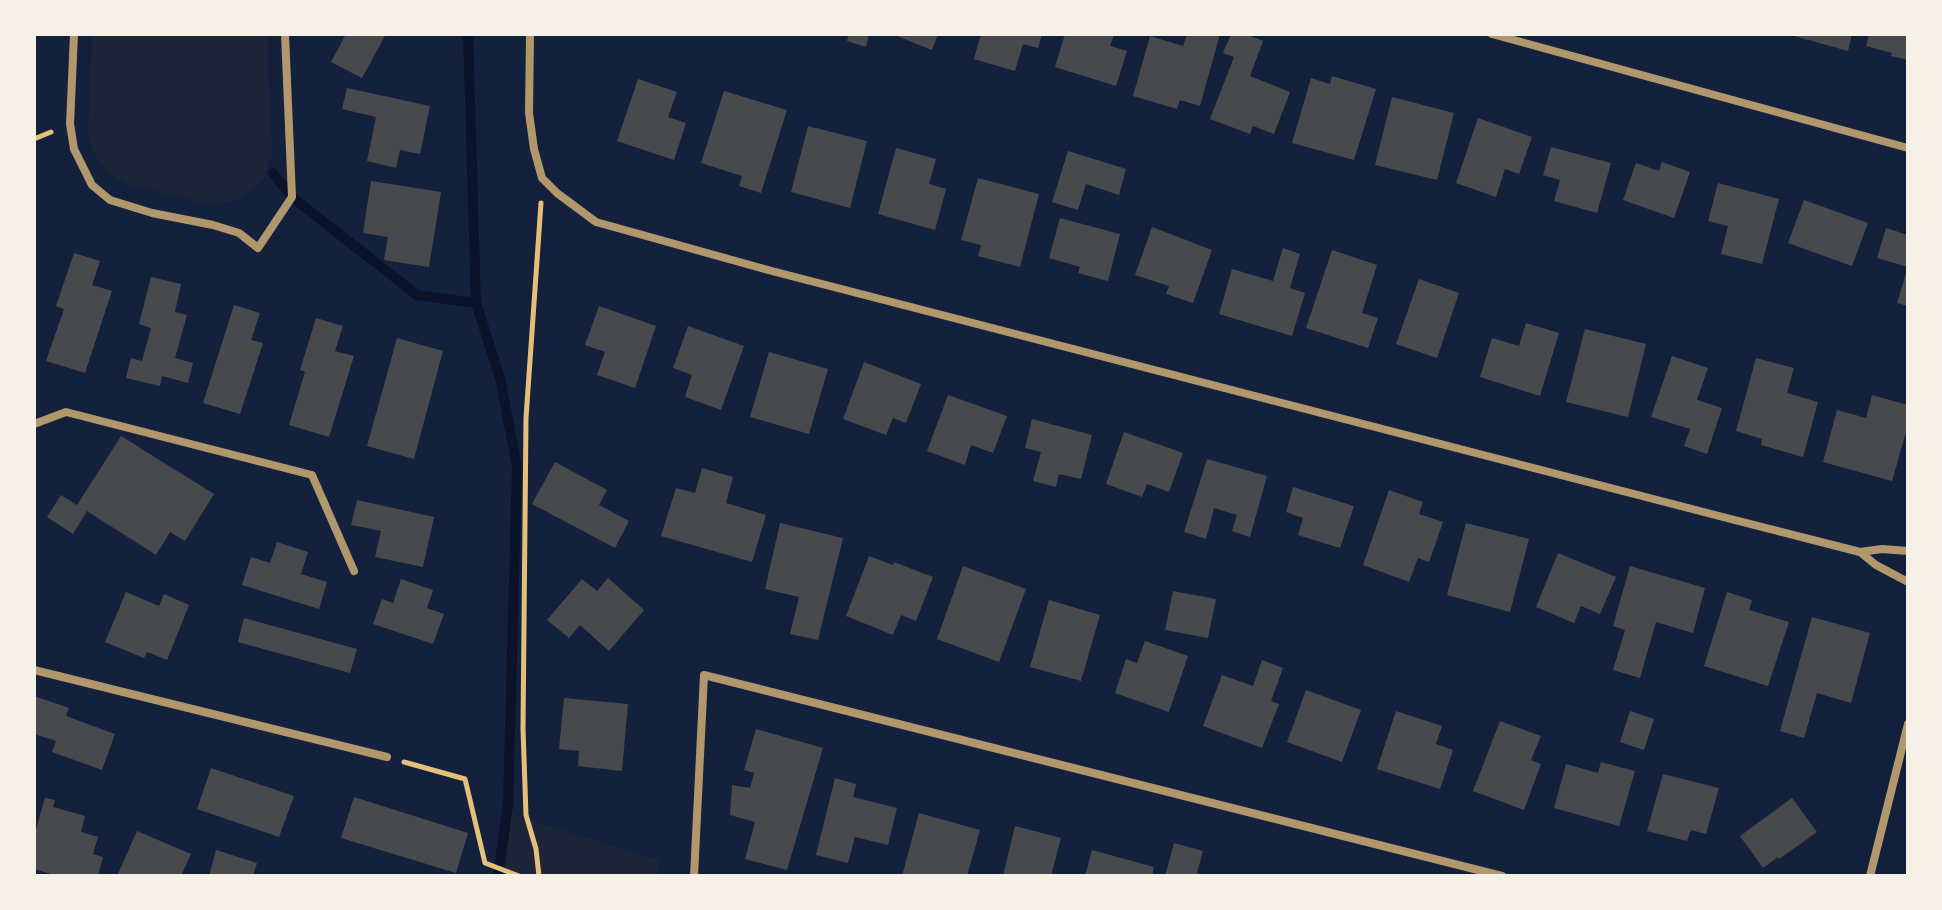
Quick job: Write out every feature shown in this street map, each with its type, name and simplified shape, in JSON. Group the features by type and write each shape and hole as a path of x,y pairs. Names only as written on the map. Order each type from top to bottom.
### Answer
{"street":[{"path":"74,34 70,124 74,149 92,185 110,200 239,233 258,248 292,197 285,34"},
{"path":"530,34 529,113 542,178 596,222 768,270 1860,552 1882,549 1908,551"},
{"path":"1492,34 1908,148"},
{"path":"34,424 66,412 312,475 354,571"},
{"path":"1860,552 1876,565 1908,582"},
{"path":"34,670 387,757"},
{"path":"694,876 704,675 1502,876"},
{"path":"1870,876 1908,724"}],"path":[{"path":"539,876 536,849 526,815 523,729 526,418 542,178"},
{"path":"387,757 465,779 485,863 518,875"}],"shaded area":[{"path":"92,34 267,34 272,155 263,180 240,200 212,205 124,183 107,171 94,154 88,132"},
{"path":"511,814 658,860 657,876 505,876"}],"building":[{"path":"346,34 386,34 362,78 331,62"},
{"path":"849,34 869,34 866,47 847,41"},
{"path":"892,34 938,34 932,50"},
{"path":"981,34 1042,34 1038,48 1023,44 1015,71 974,59"},
{"path":"1065,34 1114,34 1110,46 1127,51 1116,86 1055,67"},
{"path":"1187,34 1220,34 1200,106 1180,100 1177,109 1133,96 1150,36 1183,46"},
{"path":"1231,34 1246,34 1263,41 1250,76 1290,92 1274,134 1253,126 1250,134 1210,119 1234,57 1223,53"},
{"path":"1787,34 1852,34 1848,51"},
{"path":"1869,34 1908,34 1908,60 1866,46"},
{"path":"1332,76 1376,89 1354,160 1292,143 1311,78 1330,84"},
{"path":"638,79 677,92 668,117 686,123 674,160 617,141"},
{"path":"347,88 430,106 420,154 400,150 396,168 367,161 376,117 342,109"},
{"path":"724,91 787,110 761,193 739,186 742,176 701,163"},
{"path":"1392,97 1454,113 1437,180 1375,165"},
{"path":"1478,118 1532,137 1519,174 1505,169 1496,197 1456,183"},
{"path":"808,126 867,141 850,208 791,192"},
{"path":"1551,147 1611,163 1597,213 1554,201 1560,180 1543,175"},
{"path":"896,148 936,159 929,184 946,189 935,230 878,214"},
{"path":"1068,151 1126,169 1119,195 1086,184 1078,210 1052,202"},
{"path":"1662,162 1690,172 1674,218 1623,200 1636,163 1659,171"},
{"path":"978,178 1039,194 1020,267 978,256 981,245 961,240"},
{"path":"371,181 441,192 429,267 384,260 388,237 363,233"},
{"path":"1718,183 1779,199 1762,264 1721,254 1728,226 1708,221"},
{"path":"1804,200 1868,223 1852,266 1788,243"},
{"path":"1060,218 1120,234 1108,281 1078,273 1080,267 1049,258"},
{"path":"1152,227 1212,250 1193,303 1166,294 1169,286 1135,275"},
{"path":"1886,228 1908,235 1908,267 1877,258"},
{"path":"1283,248 1300,254 1290,288 1305,293 1292,336 1219,314 1232,269 1273,281"},
{"path":"1332,250 1377,265 1362,313 1378,318 1368,348 1306,328"},
{"path":"74,253 100,261 92,285 112,291 85,373 46,361 64,309 56,306"},
{"path":"1908,270 1908,306 1897,303"},
{"path":"151,277 181,284 175,312 187,315 175,358 193,363 188,383 162,376 160,386 126,378 131,358 142,361 151,328 139,324"},
{"path":"1419,279 1459,293 1437,358 1396,344"},
{"path":"234,305 260,313 251,340 263,343 240,414 203,403"},
{"path":"599,306 656,326 635,388 597,375 605,352 585,345"},
{"path":"316,318 343,326 335,351 354,356 329,437 289,425 305,372 300,370"},
{"path":"1526,323 1559,333 1540,396 1480,377 1492,338 1519,346"},
{"path":"688,326 744,346 721,410 685,397 692,375 673,368"},
{"path":"1585,329 1646,344 1628,417 1566,402"},
{"path":"397,338 443,351 414,459 367,446"},
{"path":"769,352 828,369 809,434 750,417"},
{"path":"1672,356 1708,368 1697,400 1722,408 1707,454 1684,446 1690,429 1651,417"},
{"path":"1756,358 1794,368 1787,393 1818,402 1803,457 1761,445 1762,439 1736,431"},
{"path":"864,362 921,384 906,423 893,418 886,435 843,419"},
{"path":"948,395 1007,416 993,453 971,445 965,465 927,451"},
{"path":"1872,395 1908,405 1908,425 1892,481 1823,462 1837,410 1866,418"},
{"path":"1032,419 1092,435 1081,479 1059,474 1056,487 1033,481 1041,452 1025,448"},
{"path":"1124,432 1183,453 1169,492 1147,484 1142,497 1106,484"},
{"path":"121,436 214,494 185,541 170,532 156,555 87,511 73,534 47,517 61,495 77,505"},
{"path":"1207,459 1267,476 1250,537 1232,531 1237,515 1214,508 1206,539 1184,532"},
{"path":"555,462 607,490 599,505 629,521 615,548 532,504"},
{"path":"702,468 733,477 726,503 766,515 752,562 661,536 676,488 695,493"},
{"path":"1293,487 1354,506 1340,548 1298,535 1303,518 1286,512"},
{"path":"1389,490 1423,502 1419,514 1443,522 1429,562 1418,558 1409,582 1363,565"},
{"path":"357,500 434,517 423,567 375,557 381,531 351,525"},
{"path":"780,523 843,538 818,640 790,634 799,597 765,589"},
{"path":"1466,523 1529,539 1510,612 1447,595"},
{"path":"277,542 308,552 301,574 327,582 319,609 242,585 251,557 270,563"},
{"path":"1558,553 1616,577 1600,614 1581,606 1574,623 1536,607"},
{"path":"869,556 933,577 916,621 901,615 893,635 846,616"},
{"path":"963,566 1026,589 999,662 937,639"},
{"path":"1630,566 1705,588 1693,633 1656,622 1640,678 1613,670 1625,630 1613,626"},
{"path":"608,578 644,610 609,651 580,625 569,638 547,620 582,579 597,591"},
{"path":"401,579 433,590 427,608 444,614 433,644 373,624 382,599 393,603"},
{"path":"1173,591 1216,599 1208,638 1165,630"},
{"path":"126,592 159,606 164,594 189,605 167,660 147,652 144,658 105,642"},
{"path":"1727,592 1752,600 1749,610 1789,622 1768,686 1704,666"},
{"path":"1049,600 1100,615 1081,681 1030,667"},
{"path":"1812,617 1870,633 1851,703 1817,693 1804,738 1780,731"},
{"path":"244,618 357,649 350,673 238,642"},
{"path":"1145,641 1188,656 1169,712 1115,693 1126,659 1137,663"},
{"path":"1262,660 1283,668 1271,701 1279,704 1262,748 1203,726 1222,675 1253,686"},
{"path":"1306,690 1361,710 1342,762 1287,742"},
{"path":"34,696 69,708 66,716 115,734 102,770 52,752 56,741 34,734"},
{"path":"564,698 628,704 622,771 578,766 579,751 559,749"},
{"path":"1396,711 1442,726 1436,744 1453,750 1440,789 1377,769"},
{"path":"1630,711 1654,719 1644,750 1620,742"},
{"path":"1500,721 1541,736 1531,760 1541,764 1524,810 1473,791"},
{"path":"756,729 823,748 787,870 745,859 755,822 730,815 732,785 750,788 754,773 744,770"},
{"path":"1601,762 1635,771 1619,826 1554,808 1566,764 1598,773"},
{"path":"211,768 294,796 279,837 197,809"},
{"path":"1663,774 1719,788 1706,834 1691,830 1687,841 1647,831"},
{"path":"835,778 856,784 853,797 897,808 888,845 855,837 848,863 816,855"},
{"path":"354,797 468,833 456,873 341,838"},
{"path":"45,798 55,800 53,807 85,816 81,832 98,837 93,854 103,857 98,876 58,876 34,869 34,836"},
{"path":"1792,798 1817,832 1763,868 1740,836"},
{"path":"919,813 980,830 967,876 902,876"},
{"path":"1015,826 1061,838 1051,876 1003,876"},
{"path":"137,831 191,854 181,876 117,876"},
{"path":"1174,843 1203,851 1197,873 1206,876 1165,876"},
{"path":"216,850 257,863 253,876 209,876"},
{"path":"1092,850 1154,867 1152,876 1085,876"}],"waterway":[{"path":"468,34 476,303 500,378 517,467 508,804 498,876"},
{"path":"273,173 292,197 417,295 476,303"}]}
